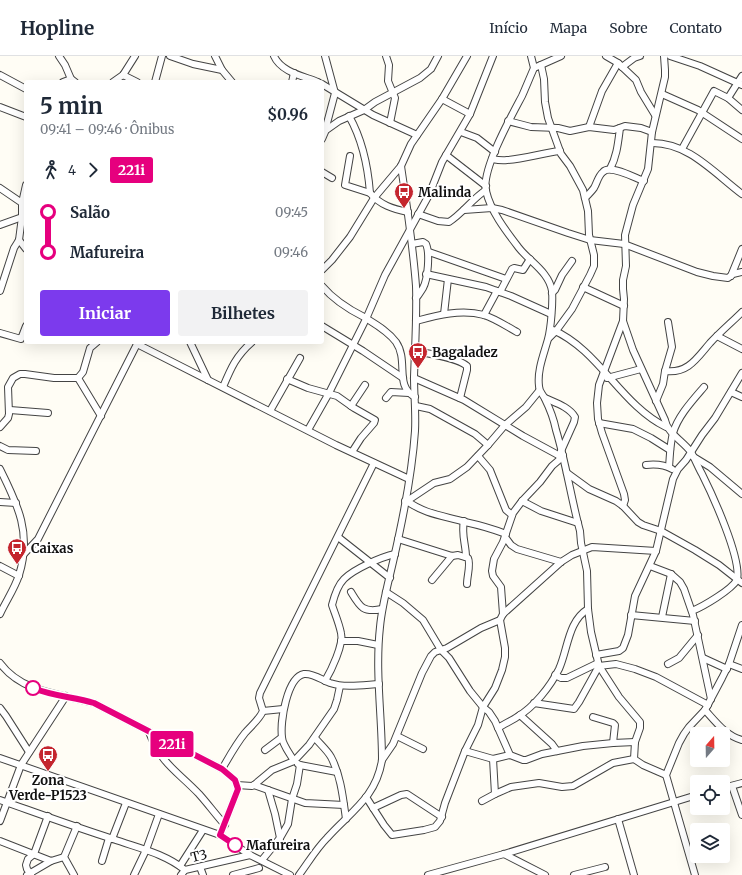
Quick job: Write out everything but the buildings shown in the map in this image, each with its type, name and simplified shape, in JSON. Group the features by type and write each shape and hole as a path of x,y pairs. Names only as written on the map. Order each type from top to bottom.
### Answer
{"street":[{"path":"60,56 73,80"},
{"path":"116,80 123,75 135,56"},
{"path":"156,80 162,56"},
{"path":"170,56 193,64 222,70"},
{"path":"215,56 222,70 230,80"},
{"path":"274,56 278,63 285,69 313,80"},
{"path":"325,56 335,93 325,129"},
{"path":"386,56 389,65 388,81 395,98 390,123"},
{"path":"325,129 364,110 375,102 426,74 431,69 438,56"},
{"path":"324,268 350,237 374,198 401,166 411,144 442,99 467,56"},
{"path":"308,430 329,393 366,319 385,275 429,195 446,155 461,132 470,114 493,56"},
{"path":"532,56 534,68 508,121 492,159 486,188 492,208 510,236 548,280 552,293 551,314 553,330 579,347 638,407 658,423 666,427 692,454 742,494"},
{"path":"534,68 561,56"},
{"path":"606,56 620,65 636,80 641,92 655,115"},
{"path":"589,127 602,91 620,65 640,56"},
{"path":"623,506 625,500 624,494 606,446 600,423 597,403 598,392 601,380 606,375 623,321 623,280 626,258 624,244 625,235 649,165 655,115 662,94 665,70 664,56"},
{"path":"670,56 714,72 740,84"},
{"path":"406,501 434,483 450,479 459,474 478,456 505,425 526,407 539,391 539,374 549,338 553,330 572,309 590,275 594,262 594,256 590,240 585,198 580,183 560,151 551,128 545,102 544,79 541,66"},
{"path":"292,80 294,72"},
{"path":"0,74 24,88"},
{"path":"123,75 133,80"},
{"path":"728,98 740,84 742,76"},
{"path":"324,85 364,110 417,135"},
{"path":"682,149 714,90 728,98 742,110"},
{"path":"662,94 688,105 742,139"},
{"path":"442,99 470,114"},
{"path":"0,107 24,116"},
{"path":"349,116 364,153 370,193 374,198 383,204 394,209 408,212"},
{"path":"508,121 531,127 574,130 589,127 614,130 626,126 652,132"},
{"path":"610,169 618,149 620,128"},
{"path":"461,132 477,138 495,152"},
{"path":"651,143 665,144 682,149 742,194"},
{"path":"492,159 507,160 560,151"},
{"path":"446,155 486,188"},
{"path":"350,156 344,185 370,193"},
{"path":"299,875 326,839 366,797 377,781 382,760 378,684 378,645 382,609 406,501 415,431 416,406 414,378 416,298 411,229 401,166"},
{"path":"585,198 593,189 602,172 605,170 610,169 620,171 644,181"},
{"path":"324,173 332,178"},
{"path":"0,188 24,203 24,217 19,240 14,248 0,291"},
{"path":"418,214 444,222 449,222 464,210 486,188"},
{"path":"464,210 492,208 502,210 568,234 590,240 624,244 697,272 721,278 728,278 733,274 742,272"},
{"path":"0,225 24,217"},
{"path":"19,240 24,246"},
{"path":"412,244 422,242 426,244 428,252 423,288 416,298"},
{"path":"730,276 742,249"},
{"path":"428,252 506,279"},
{"path":"484,315 512,269 523,270 530,259"},
{"path":"552,293 556,290 562,275 572,261"},
{"path":"426,274 486,287 551,314"},
{"path":"444,314 448,279"},
{"path":"583,287 624,306"},
{"path":"324,288 343,305 384,330 396,342 402,359 402,378 409,394"},
{"path":"665,371 677,372 689,365 699,357 717,336 742,312"},
{"path":"416,321 451,313 484,315 517,332"},
{"path":"623,321 641,369 665,420 666,427"},
{"path":"656,401 664,384 665,371 672,347 668,322"},
{"path":"324,327 402,378"},
{"path":"0,333 20,339 24,330"},
{"path":"717,336 742,348"},
{"path":"23,555 38,539 137,344"},
{"path":"140,344 208,380 409,479"},
{"path":"191,344 208,380"},
{"path":"223,387 235,359 250,344"},
{"path":"78,378 83,372 89,345"},
{"path":"415,351 451,359 467,366 468,370 460,398"},
{"path":"270,411 300,358"},
{"path":"606,375 641,369"},
{"path":"596,655 622,650 628,635 635,596 656,551 669,491 677,472 692,454 742,373"},
{"path":"0,427 8,418 10,410 8,387 13,378 17,375 25,374 54,378 78,378"},
{"path":"78,378 101,416"},
{"path":"414,378 460,398 505,425 561,454"},
{"path":"287,379 308,388 337,396 374,420 374,423 361,438 352,452"},
{"path":"351,406 364,385"},
{"path":"669,467 673,434 682,415 704,387"},
{"path":"539,391 545,398 557,431 561,454 567,473 578,523 587,571 588,609 598,665 619,698 639,719 640,728 635,742 634,758 638,762 666,775"},
{"path":"386,398 391,392 409,394 415,397"},
{"path":"731,392 742,397"},
{"path":"366,797 392,835 415,832 435,827 442,816 445,803 465,751 478,725 483,707 498,680 505,658 501,587 493,576 492,571 494,559 506,536 512,515 522,501 558,460 574,422 575,417 572,412 545,398"},
{"path":"416,406 430,409 475,434 488,445"},
{"path":"10,410 48,413"},
{"path":"600,423 633,429 670,450"},
{"path":"0,446 8,450 36,451"},
{"path":"692,454 724,516 739,558 740,581"},
{"path":"478,456 490,470 506,510 512,515"},
{"path":"222,769 244,734 258,719 263,711 259,698 260,693 374,463"},
{"path":"646,465 654,464 669,467 677,472"},
{"path":"0,469 16,503 23,527 23,555 19,576 3,602 0,614"},
{"path":"567,473 589,489 611,498 623,506 638,522 649,528 661,531 701,553 731,573 740,581"},
{"path":"406,501 432,514 464,521 506,536 511,545 517,549 561,562"},
{"path":"522,501 541,511 578,523"},
{"path":"0,502 16,503"},
{"path":"464,521 462,528 466,548 466,557 470,563 467,573 467,584"},
{"path":"338,537 390,578"},
{"path":"398,539 452,556 458,555 466,557"},
{"path":"382,760 393,744 428,662 435,652 454,644 466,635 502,617 561,562 572,555 592,547 656,551"},
{"path":"325,681 341,641 342,633 332,605 339,587 346,578 370,563 395,554"},
{"path":"432,580 452,556"},
{"path":"0,566 19,576"},
{"path":"650,566 671,574 682,584 695,621 703,658 708,705 722,729 732,736 742,740"},
{"path":"662,617 671,574"},
{"path":"692,611 720,596 740,581"},
{"path":"351,592 358,604 363,609 382,609"},
{"path":"386,592 403,603 423,620 441,650 483,707 489,712 510,755"},
{"path":"498,728 520,715 534,703 555,675 574,624 581,613 588,609"},
{"path":"631,614 653,618 662,617 695,621"},
{"path":"695,875 666,775 674,753 684,734 708,705 728,666 742,625"},
{"path":"668,664 679,658 698,635"},
{"path":"341,641 358,641 378,645"},
{"path":"703,658 728,666 742,668"},
{"path":"0,663 14,677 24,684 37,689 94,703 222,769 235,780 238,789 220,835"},
{"path":"555,675 561,678 568,678 598,665 616,664 656,677 708,705"},
{"path":"534,703 574,709 598,665"},
{"path":"262,860 280,838 290,820 292,799 297,784 296,762 282,738 283,709 287,696 299,676 303,674 311,675 340,686 378,684"},
{"path":"296,762 315,738 334,709 340,686"},
{"path":"0,821 3,801 20,765 66,696"},
{"path":"0,708 29,752"},
{"path":"263,711 283,709"},
{"path":"520,715 552,744 557,751"},
{"path":"593,717 615,725 613,743"},
{"path":"150,732 154,746 165,762 198,793 224,824"},
{"path":"396,736 423,749"},
{"path":"265,750 282,738"},
{"path":"315,738 330,756 337,772 346,819"},
{"path":"465,751 493,759 510,755 526,760 542,754 557,751 613,743 635,742"},
{"path":"0,758 220,835 250,855 290,875"},
{"path":"482,801 511,787 539,783 555,786 573,786 613,763 634,758"},
{"path":"493,759 495,794"},
{"path":"254,785 272,770 296,762 337,772"},
{"path":"742,783 732,786 742,815"},
{"path":"237,785 254,785 305,803 344,805"},
{"path":"268,790 280,838"},
{"path":"373,808 406,794 442,816"},
{"path":"428,875 504,854 690,797"},
{"path":"3,801 77,826 110,839 146,850 180,866 183,873"},
{"path":"102,861 126,803"},
{"path":"134,875 146,850 159,814"},
{"path":"48,816 34,854 28,859 26,867 29,874 51,861 64,857"},
{"path":"618,819 634,875"},
{"path":"64,857 77,826"},
{"path":"180,866 204,830"},
{"path":"0,841 51,861"},
{"path":"504,854 545,875"},
{"name":"T3","path":"183,873 200,866 250,855"},
{"path":"64,857 74,875"},
{"path":"200,866 203,875"},
{"path":"574,875 605,867"},
{"path":"233,875 259,868"}],"bus line":[{"name":"221i","path":"33,688 94,703 222,769 235,780 238,789 220,835 235,845"}],"place":[{"name":"Malinda","path":"404,209"},
{"name":"Bagaladez","path":"418,369"},
{"name":"Caixas","path":"17,565"},
{"name":"Zona Verde-P1523","path":"48,772"},
{"name":"Mafureira","path":"235,845"}]}
